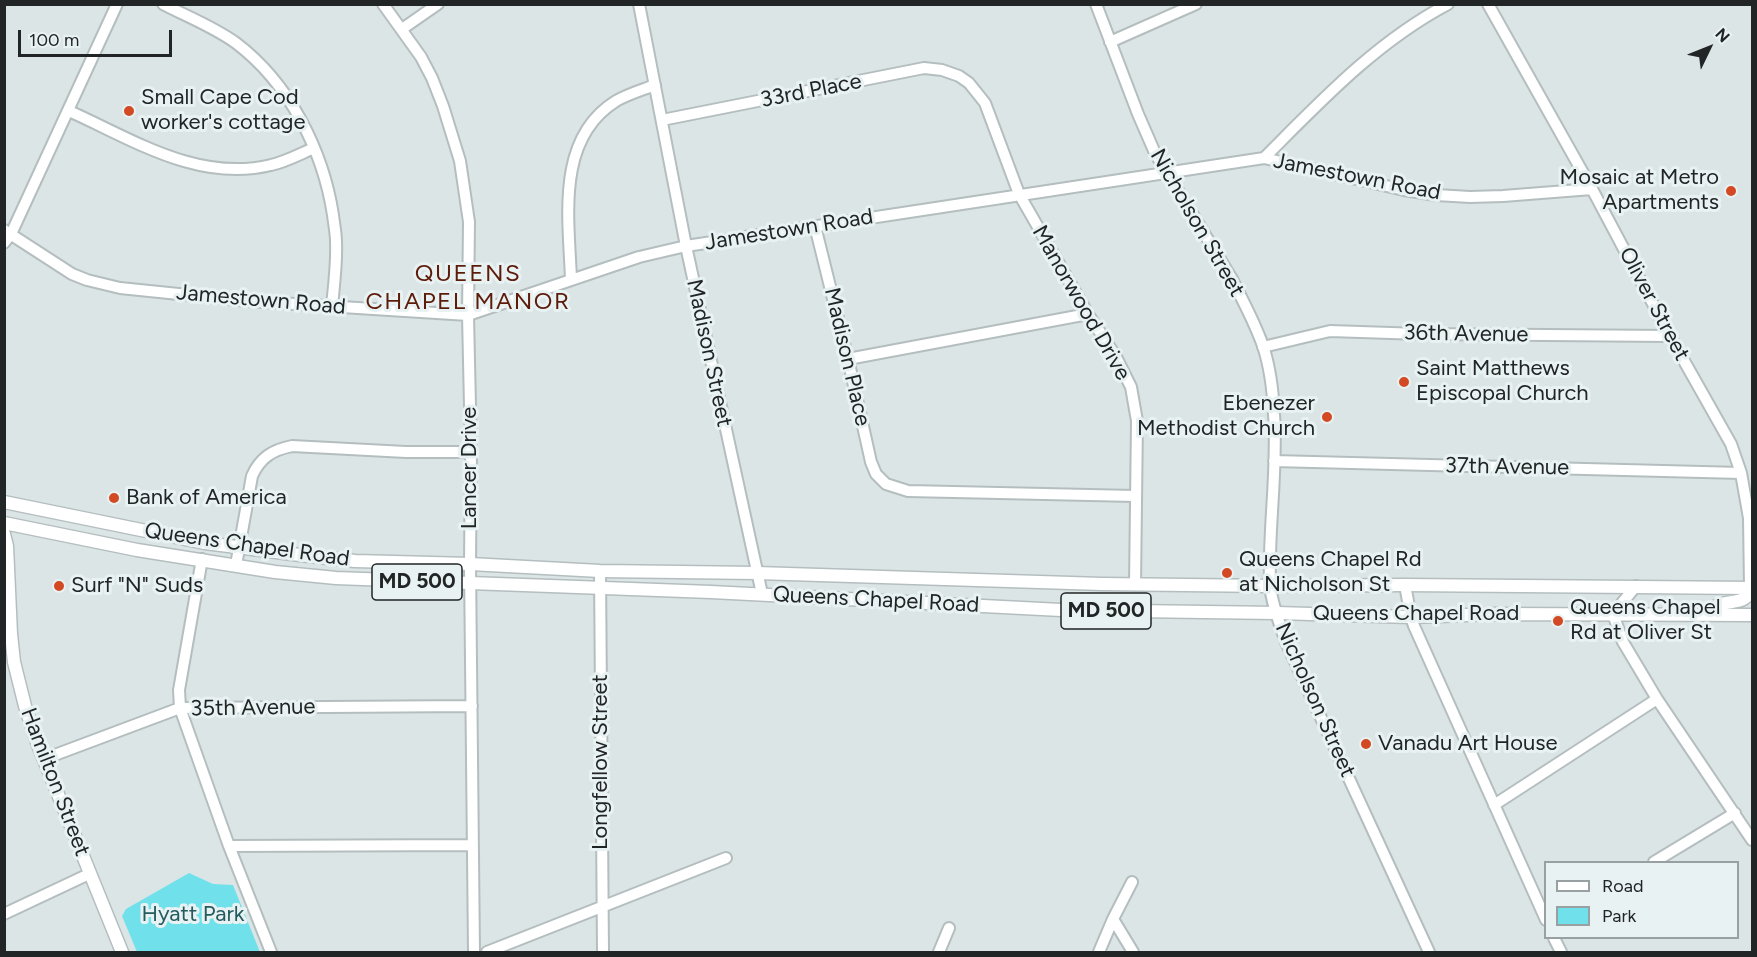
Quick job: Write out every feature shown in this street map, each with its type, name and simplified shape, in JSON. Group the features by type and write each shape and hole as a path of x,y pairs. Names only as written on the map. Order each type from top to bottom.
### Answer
{"main road":[{"path":"4,495 4,507"},
{"name":"Queens Chapel Road","path":"5,502 195,541 355,561 600,571 757,573 1135,585 1751,588"},
{"name":"Queens Chapel Road","path":"4,523 129,548 275,572 336,578 762,594 1061,610 1410,617 1494,614 1752,615"},
{"name":"Hamilton Street","path":"4,534 7,546 8,604 15,662 25,706 89,874 122,952"},
{"path":"1706,614 1718,605 1743,600 1751,588"}],"street":[{"path":"6,236 69,111 117,4"},
{"path":"163,4 224,34 272,77 291,103 314,148 327,188 336,240 332,306"},
{"name":"Lancer Drive","path":"383,4 421,57 432,78 446,115 459,161 469,222 474,952"},
{"path":"402,29 438,4"},
{"name":"Madison Street","path":"639,4 686,246 762,594"},
{"name":"Nicholson Street","path":"1096,4 1146,135 1166,172 1232,279 1263,346 1272,393 1275,439 1270,586 1277,613 1286,642 1429,952"},
{"path":"1110,42 1196,4"},
{"path":"1264,158 1366,60 1412,26 1448,4"},
{"name":"Oliver Street","path":"1488,4 1731,444 1741,473 1749,518 1751,588"},
{"name":"33rd Place","path":"662,120 924,68 942,70 959,76"},
{"name":"Manorwood Drive","path":"959,76 969,83 984,103 1018,194 1088,314 1115,355 1131,387 1137,421 1134,496 1135,585"},
{"path":"571,280 569,196 573,161 578,146 591,124 609,106 627,95 655,85"},
{"path":"69,111 158,152 197,165 228,170 273,165 314,148"},
{"name":"Jamestown Road","path":"6,236 72,274 120,288 247,301 468,315 639,257 686,246 1264,158 1404,190 1436,195 1503,196 1592,189"},
{"name":"Madison Place","path":"815,226 871,462 876,474 886,484 897,489 919,492 1134,496"},
{"path":"848,359 1088,314"},
{"name":"36th Avenue","path":"1263,346 1330,331 1670,336"},
{"path":"236,565 252,476 262,460 274,451 292,446 406,452 471,452"},
{"name":"37th Avenue","path":"1274,461 1741,473"},
{"path":"202,559 179,690 180,708 229,846 271,952"},
{"name":"Longfellow Street","path":"600,571 603,952"},
{"path":"1405,585 1410,617 1544,918"},
{"path":"1636,586 1613,614 1623,642 1657,699 1752,840"},
{"path":"1494,805 1657,699"},
{"name":"35th Avenue","path":"44,759 180,708 471,706"},
{"path":"1656,861 1735,813"},
{"path":"229,846 472,845"},
{"path":"487,952 726,858"},
{"path":"4,914 89,874"},
{"path":"1099,952 1132,882"},
{"path":"1113,919 1133,952"},
{"path":"939,952 949,928"}],"green space":[{"name":"Hyatt Park","path":"189,873 213,884 233,885 260,952 137,952 122,916 126,909"}],"place":[{"name":"Small Cape Cod worker's cottage","path":"129,111"},
{"name":"Mosaic at Metro Apartments","path":"1731,191"},
{"name":"Saint Matthews Episcopal Church","path":"1404,382"},
{"name":"Ebenezer Methodist Church","path":"1327,417"},
{"name":"Bank of America","path":"114,498"},
{"name":"Queens Chapel Rd at Nicholson St","path":"1227,573"},
{"name":"Surf \"N\" Suds","path":"59,586"},
{"name":"Queens Chapel Rd at Oliver St","path":"1558,621"},
{"name":"Vanadu Art House","path":"1366,744"}],"district":[{"name":"QUEENS CHAPEL MANOR","path":"468,288"}]}
